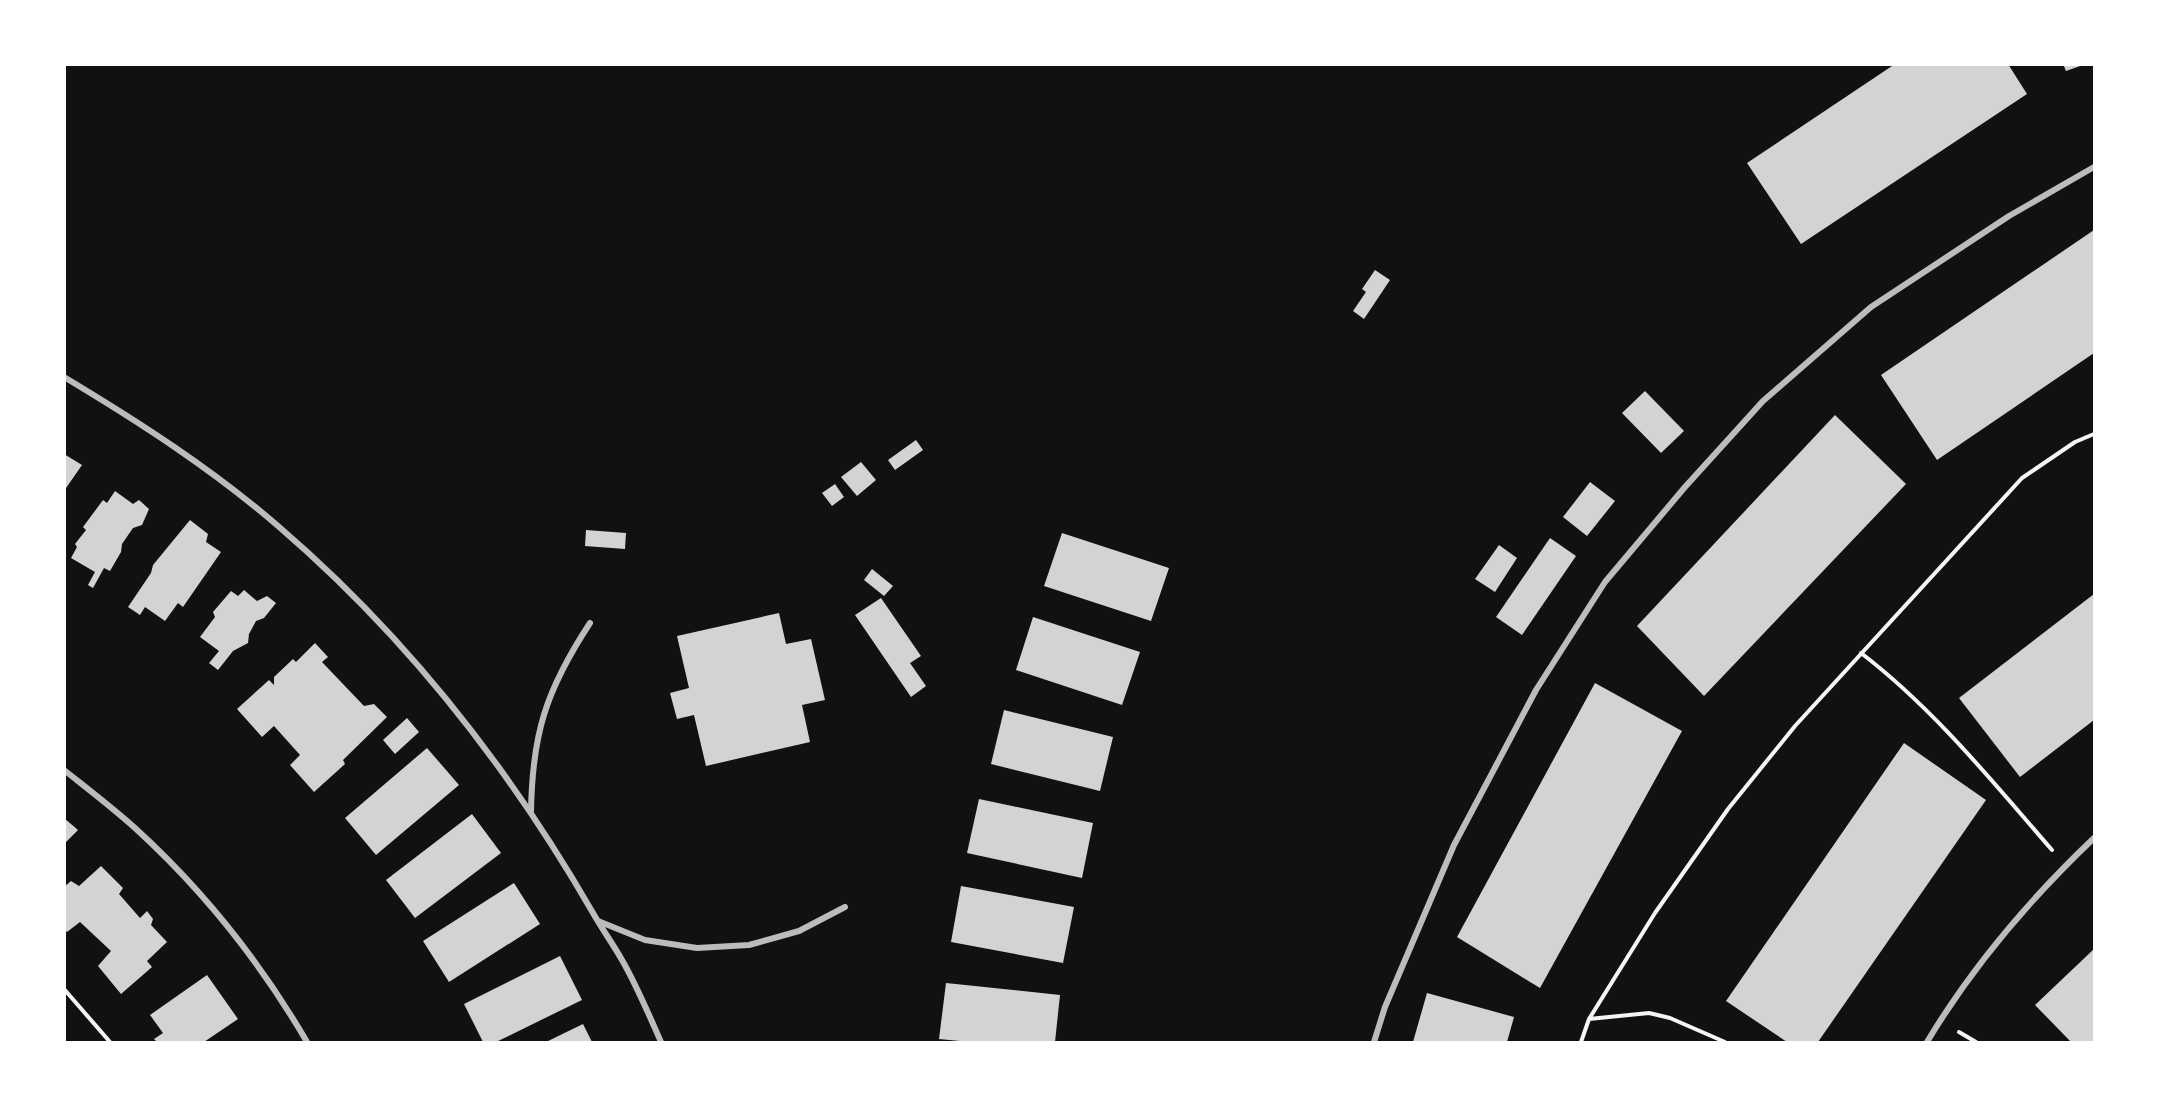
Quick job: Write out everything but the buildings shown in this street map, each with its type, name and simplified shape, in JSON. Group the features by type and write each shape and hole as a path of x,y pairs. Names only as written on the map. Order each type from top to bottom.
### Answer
{"street":[{"path":"1374,1042 1386,1007 1454,846 1536,690 1605,582 1763,401 1871,307 2009,216 2094,167"},
{"path":"64,377 146,428 213,475 277,525 338,580 395,639 448,701 556,850 622,961 661,1042"},
{"path":"531,814 532,773 538,733 550,694 567,657 590,623"},
{"path":"64,770 136,828 214,909 282,999 307,1042"},
{"path":"1927,1042 2005,933 2065,865 2094,838"},
{"path":"597,921 645,940 697,948 718,947 749,945 799,931 845,907"}],"path":[{"path":"1581,1042 1589,1019 1655,913 1728,809 1795,726 2022,478 2075,442 2094,434"},
{"path":"1861,653 1888,673 1931,714 2065,865"},
{"path":"64,990 110,1042"},
{"path":"1589,1019 1649,1013 1670,1018 1725,1042"}]}
